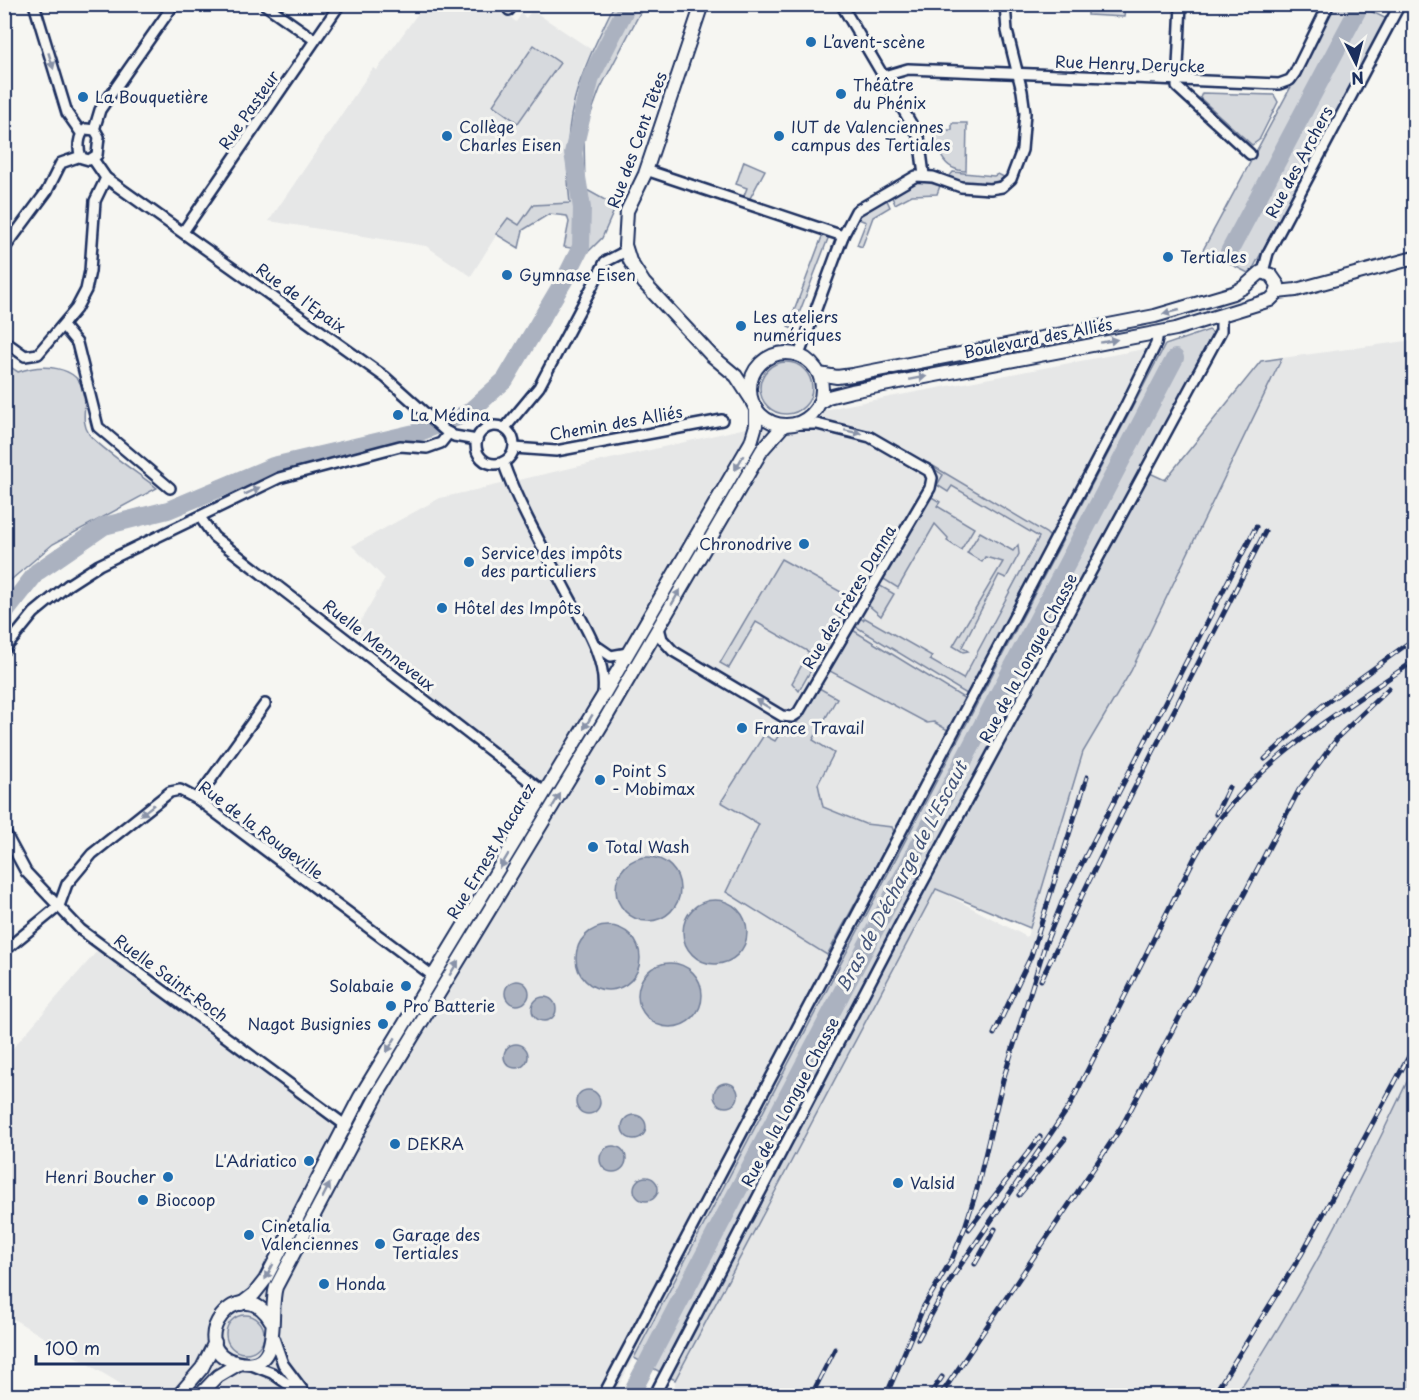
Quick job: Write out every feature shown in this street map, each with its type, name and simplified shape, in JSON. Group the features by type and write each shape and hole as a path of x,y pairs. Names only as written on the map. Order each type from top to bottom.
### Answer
{"main road":[{"name":"Rue des Cent Têtes","path":"626,251 626,216 646,170 702,4"},
{"path":"626,251 644,283 711,355 731,370 753,404 768,420 789,424 808,418 819,403 822,386 819,374 811,362 799,355 778,353 766,359 756,368 742,372 731,370"},
{"name":"Boulevard des Alliés","path":"819,403 833,395 852,390 1158,333 1272,299 1277,292 1296,290 1414,258"},
{"name":"Boulevard des Alliés","path":"819,374 837,377 852,375 1155,316 1227,295 1249,283 1254,275 1263,272"},
{"path":"1263,272 1276,279 1277,292"},
{"path":"1249,283 1252,296 1263,301"},
{"path":"753,404 750,383 756,368"},
{"name":"Rue Ernest Macarez","path":"178,1395 202,1368 215,1342 214,1330 218,1318 228,1308 241,1304 254,1294 265,1280 345,1125 603,696 751,442 756,425 753,404"},
{"name":"Rue Ernest Macarez","path":"274,1338 271,1321 273,1299 279,1281 374,1100 659,628 762,450 789,424"},
{"path":"241,1304 257,1307 271,1321"},
{"path":"199,1395 218,1376 265,1355 274,1338"},
{"path":"215,1342 225,1356 243,1363"}],"street":[{"path":"34,4 65,108 81,134 81,156"},
{"path":"81,156 86,160 93,159 98,154 99,138 94,130 100,110 174,4"},
{"path":"264,4 315,40"},
{"name":"Rue Pasteur","path":"183,232 340,4"},
{"path":"842,4 919,136 924,175"},
{"path":"799,355 843,236 853,214 859,208 908,179 924,175 965,188 994,189 1008,182 1020,156 1024,135 1024,105 1007,31 1005,4"},
{"path":"1180,4 1177,80 1182,94 1250,154"},
{"name":"Rue Henry Derycke","path":"884,76 908,69 1275,84 1287,82 1295,73 1329,4"},
{"name":"Rue des Archers","path":"1263,272 1268,253 1400,4"},
{"path":"81,134 86,129 94,130"},
{"path":"4,249 47,191 61,164 81,156"},
{"path":"4,342 22,354 34,356 44,350 80,304 88,285 95,201 106,178 93,159"},
{"path":"646,170 843,236"},
{"name":"Rue de l'Epaix","path":"106,178 385,377 446,432"},
{"path":"505,428 539,387 605,262 626,251"},
{"name":"Rue de la Longue Chasse","path":"654,1395 904,917 1221,332 1221,316"},
{"path":"63,326 77,343 98,427 170,488"},
{"name":"Rue de la Longue Chasse","path":"603,1395 1121,416 1156,344 1158,333"},
{"name":"Chemin des Alliés","path":"514,448 556,451 722,420"},
{"name":"Rue des Frères Danna","path":"659,628 669,647 691,662 782,716 792,717 798,713 889,560 932,481 927,470 866,435 817,424 789,424"},
{"path":"489,426 505,428 514,438 514,448 510,458 493,464 483,459 477,451 477,440 480,433 489,426"},
{"path":"4,650 34,613 68,585 99,565 285,476 400,446 427,448 441,443 446,432 477,440"},
{"path":"503,462 518,500 592,641 602,669 603,696"},
{"name":"Ruelle Menneveux","path":"200,517 214,537 545,793"},
{"path":"592,641 607,655 615,657 628,653"},
{"path":"197,799 265,704"},
{"name":"Rue de la Rougeville","path":"59,906 67,884 88,858 166,795 180,790 197,799 434,976"},
{"name":"Ruelle Saint-Roch","path":"4,831 26,872 81,930 345,1125"},
{"path":"4,951 59,906"},
{"path":"274,1338 283,1364 306,1395"},
{"path":"243,1363 272,1373 306,1395"}],"shaded area":[{"name":"Collège Charles Eisen","path":"424,5 498,5 516,22 521,14 526,18 532,10 592,50 583,68 570,113 566,158 570,204 533,205 519,225 507,218 471,276 426,246 269,221 373,68 377,70"},
{"path":"614,5 644,5 600,89 584,136 585,189 616,206 602,238 589,251 564,247 569,222 567,216 549,214 523,230 519,248 496,234 508,218 519,225 533,205 570,203 567,146 574,100 590,56"},
{"path":"1088,5 1125,6 1124,17 1088,15"},
{"path":"1335,5 1358,5 1387,19 1250,274 1203,250"},
{"path":"534,45 560,63 518,123 493,105"},
{"path":"1202,93 1274,95 1278,102 1259,140 1252,145 1200,98"},
{"path":"952,123 967,123 966,171 958,170 946,163 938,145 935,130 952,130"},
{"path":"744,161 765,170 749,200 743,198 747,188 736,184"},
{"path":"953,172 994,176 998,174 1004,177 993,183 978,184 949,177"},
{"path":"923,181 940,186 937,194 912,195 895,204 891,195 914,182"},
{"path":"886,198 890,207 873,217 862,247 857,245 866,222 856,218"},
{"path":"823,234 829,236 793,329 788,327"},
{"path":"1209,330 1213,333 1141,469 1165,480 1261,361 1282,358 1131,671 1083,752 1030,928 936,889 675,1380 634,1358 1165,345"},
{"path":"1414,340 1414,1067 1366,1168 1280,1328 1236,1395 675,1396 675,1380 936,889 1027,937 1083,752 1131,671 1282,358"},
{"path":"1165,345 614,1395 139,1395 5,1314 5,1057 98,950 342,1115 492,869 532,792 390,657 354,632 385,579 352,546 440,498 842,406"},
{"path":"781,362 791,362 805,369 812,388 805,407 791,414 781,414 771,410 764,403 760,393 760,383 764,373 771,366"},
{"path":"4,363 18,372 47,367 74,376 84,393 84,419 89,434 110,453 157,488 53,544 5,585"},
{"path":"928,463 1046,533 1052,539 970,696 853,625 858,616 863,620 865,618 932,656 930,660 963,679 1039,537 952,486 948,492 937,485 943,475"},
{"path":"930,496 940,502 937,506 974,528 961,550 947,541 948,538 935,524 898,588 882,578"},
{"path":"980,532 1013,551 1018,545 1019,554 1006,578 999,575 962,647 968,651 963,652 953,646 1003,562 985,557 982,562 967,553"},
{"path":"781,559 852,598 799,691 792,683 809,652 756,622 729,668 720,663"},
{"path":"877,584 894,594 881,616 866,603"},
{"path":"851,629 967,700 951,732 934,722 927,723 828,670"},
{"path":"819,688 837,698 813,740 834,753 818,784 823,807 865,824 892,827 894,832 827,955 726,892 759,824 721,802 764,735 775,741 783,729 790,734"},
{"path":"648,857 660,859 671,866 678,877 680,889 678,901 671,912 660,919 648,921 636,919 625,912 618,901 616,889 618,877 625,866 636,859"},
{"path":"715,900 727,902 738,909 745,920 747,932 745,944 738,955 727,962 715,964 703,962 692,955 685,944 683,932 685,920 692,909 703,902"},
{"path":"608,926 620,928 631,935 638,946 640,958 638,970 631,981 620,988 608,990 596,988 585,981 578,970 576,958 578,946 585,935 596,928"},
{"path":"670,963 682,965 693,972 700,983 702,995 700,1007 693,1018 682,1025 670,1027 658,1025 647,1018 640,1007 638,995 640,983 647,972 658,965"},
{"path":"517,981 525,985 529,993 525,1001 517,1005 509,1001 505,993 509,985"},
{"path":"544,997 552,1001 556,1009 552,1017 544,1021 536,1017 532,1009 536,1001"},
{"path":"516,1044 524,1048 528,1056 524,1064 516,1068 508,1064 504,1056 508,1048"},
{"path":"1414,1067 1414,1395 1236,1395 1309,1275 1374,1151"},
{"path":"726,1083 734,1087 738,1095 734,1103 726,1107 718,1103 714,1095 718,1087"},
{"path":"588,1090 596,1094 600,1102 596,1110 588,1114 580,1110 576,1102 580,1094"},
{"path":"634,1115 642,1119 646,1127 642,1135 634,1139 626,1135 622,1127 626,1119"},
{"path":"613,1146 622,1150 626,1159 622,1168 613,1172 604,1168 600,1159 604,1150"},
{"path":"646,1177 654,1181 658,1189 654,1197 646,1201 638,1197 634,1189 638,1181"},
{"path":"245,1315 259,1320 264,1334 259,1348 245,1353 231,1348 226,1334 231,1320"}],"waterway":[{"path":"4,614 37,572 104,526 168,510 273,466 423,431 468,413 505,380 566,277 581,247 582,208 573,153 591,77 628,4"},
{"name":"Bras de Décharge de L'Escaut","path":"1229,252 1357,11"},
{"name":"Bras de Décharge de L'Escaut","path":"630,1396 1175,358"}],"railway":[{"path":"886,1396 924,1306 952,1259 965,1227 977,1189 1003,1080 1045,945 1063,900 1256,527"},
{"path":"1041,980 1125,807 1265,532"},
{"path":"1265,759 1322,706 1414,639"},
{"path":"918,1339 951,1279 1069,1107 1195,857 1215,825 1238,796 1264,770 1322,724 1414,661"},
{"path":"940,1396 1122,1126 1299,790 1339,736 1389,688"},
{"path":"994,1034 1031,956 1087,777"},
{"path":"1216,814 1229,787"},
{"path":"1213,1396 1301,1255 1414,1047"},
{"path":"969,1229 1040,1137"},
{"path":"1019,1195 1065,1139"},
{"path":"975,1264 995,1229"},
{"path":"811,1396 835,1349"},
{"path":"929,1396 942,1377"}],"place":[{"name":"L’avent-scène","path":"811,42"},
{"name":"Théâtre du Phénix","path":"841,94"},
{"name":"La Bouquetière","path":"83,97"},
{"name":"Collège Charles Eisen","path":"447,136"},
{"name":"IUT de Valenciennes campus des Tertiales","path":"779,136"},
{"name":"Tertiales","path":"1168,257"},
{"name":"Gymnase Eisen","path":"507,275"},
{"name":"Les ateliers numériques","path":"741,326"},
{"name":"La Médina","path":"398,415"},
{"name":"Chronodrive","path":"804,544"},
{"name":"Service des impôts des particuliers","path":"469,562"},
{"name":"Hôtel des Impôts","path":"442,608"},
{"name":"France Travail","path":"742,728"},
{"name":"Point S - Mobimax","path":"600,780"},
{"name":"Total Wash","path":"593,847"},
{"name":"Solabaie","path":"406,986"},
{"name":"Pro Batterie","path":"391,1006"},
{"name":"Nagot Busignies","path":"383,1024"},
{"name":"DEKRA","path":"395,1144"},
{"name":"L'Adriatico","path":"309,1161"},
{"name":"Henri Boucher","path":"168,1177"},
{"name":"Valsid","path":"898,1183"},
{"name":"Biocoop","path":"143,1200"},
{"name":"Cinetalia Valenciennes","path":"249,1235"},
{"name":"Garage des Tertiales","path":"380,1244"},
{"name":"Honda","path":"324,1284"}]}
